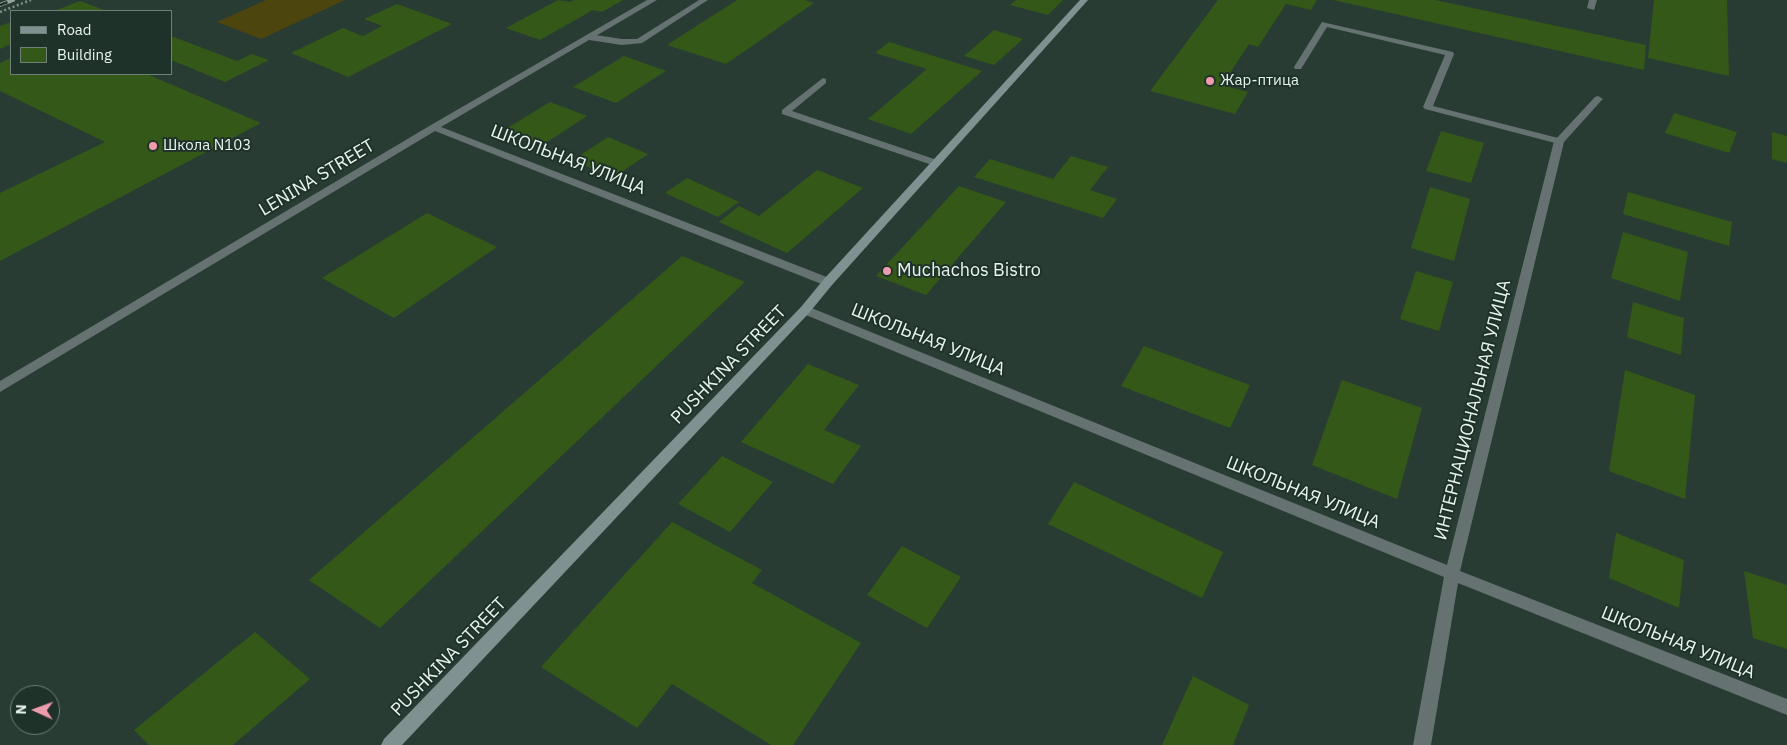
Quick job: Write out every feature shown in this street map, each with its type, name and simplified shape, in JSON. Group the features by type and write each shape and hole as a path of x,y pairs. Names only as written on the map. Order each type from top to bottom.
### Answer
{"main road":[{"name":"PUSHKINA STREET","path":"390,745 806,310 828,282 1084,0"}],"street":[{"name":"LENINA STREET","path":"3,382 653,0"},
{"path":"589,37 622,42 639,41 704,0"},
{"path":"1298,67 1325,24 1450,54 1428,107 1559,141"},
{"path":"822,82 785,112 936,163"},
{"name":"ИНТЕРНАЦИОНАЛЬНАЯ УЛИЦА","path":"1422,745 1452,574 1559,141 1598,99"},
{"name":"ШКОЛЬНАЯ УЛИЦА","path":"434,127 828,282"},
{"name":"ШКОЛЬНАЯ УЛИЦА","path":"806,310 1452,574 1787,707"}],"path":[{"path":"0,12 31,0"}],"shaded area":[{"path":"266,0 345,0 261,39 217,22"}],"building":[{"path":"558,0 570,2 574,0 623,0 602,12 593,10 540,40 506,28"},
{"path":"737,0 805,0 814,3 726,64 667,45"},
{"path":"1016,0 1063,0 1048,15 1010,5"},
{"path":"1218,0 1317,0 1311,10 1286,4 1258,47 1249,44 1222,85 1248,92 1235,114 1150,91"},
{"path":"1333,0 1435,0 1646,45 1644,70"},
{"path":"1654,0 1727,0 1729,76 1648,58"},
{"path":"80,1 104,10 57,10"},
{"path":"397,4 452,24 348,77 291,53 343,28 363,36 382,26 364,19"},
{"path":"10,22 10,44 0,49 0,26"},
{"path":"994,30 1023,39 994,65 964,56"},
{"path":"172,36 237,61 252,54 269,60 225,82 172,60"},
{"path":"889,42 982,71 911,134 868,119 927,69 875,53"},
{"path":"624,56 666,71 616,103 573,87"},
{"path":"10,58 10,75 149,75 261,123 0,261 0,193 105,142 0,91 0,63"},
{"path":"550,102 587,116 541,146 504,130"},
{"path":"1674,113 1737,132 1729,153 1665,133"},
{"path":"1441,131 1484,143 1471,183 1426,171"},
{"path":"1772,132 1787,136 1787,163 1772,159"},
{"path":"608,137 648,154 613,178 573,160"},
{"path":"1071,156 1108,167 1090,190 1117,199 1103,218 974,177 990,159 1053,179"},
{"path":"817,170 863,188 787,253 719,222 739,206 759,216"},
{"path":"687,178 739,202 718,217 665,193"},
{"path":"959,186 1006,202 926,295 876,276"},
{"path":"1430,187 1470,199 1454,261 1411,248"},
{"path":"1628,192 1732,222 1729,246 1623,214"},
{"path":"427,213 497,247 394,318 322,278"},
{"path":"1623,232 1688,252 1680,301 1611,278"},
{"path":"682,256 745,282 380,628 309,580"},
{"path":"1416,271 1453,282 1439,331 1400,319"},
{"path":"1633,302 1684,318 1681,355 1627,337"},
{"path":"1144,346 1250,385 1230,428 1121,386"},
{"path":"808,364 859,385 824,430 861,446 833,484 741,442"},
{"path":"1625,370 1695,395 1685,499 1609,471"},
{"path":"1342,380 1422,408 1397,499 1312,465"},
{"path":"722,456 773,482 730,532 678,504"},
{"path":"1074,482 1223,552 1202,598 1048,524"},
{"path":"672,522 762,570 752,583 861,643 793,745 771,745 672,684 637,728 541,667"},
{"path":"1616,533 1684,560 1679,608 1609,578"},
{"path":"902,546 961,577 927,628 867,595"},
{"path":"1744,571 1787,585 1787,649 1753,638"},
{"path":"255,632 310,679 233,745 149,745 134,730"},
{"path":"1193,676 1249,705 1233,745 1162,745"}],"railway":[{"path":"0,5 13,0"}],"place":[{"name":"Жар-птица","path":"1210,81"},
{"name":"Школа N103","path":"153,146"},
{"name":"Muchachos Bistro","path":"887,271"}]}
